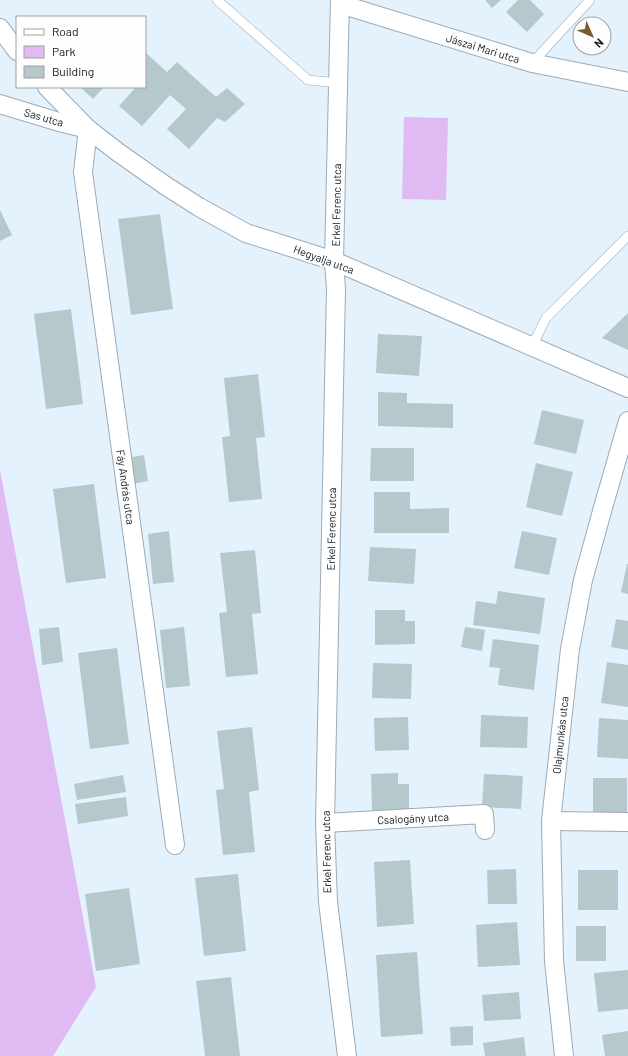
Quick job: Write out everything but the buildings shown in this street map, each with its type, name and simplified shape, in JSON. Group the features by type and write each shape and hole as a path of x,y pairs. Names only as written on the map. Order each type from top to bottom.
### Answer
{"street":[{"name":"Erkel Ferenc utca","path":"340,2 334,261 336,297 325,823 328,902 347,1056"},
{"name":"Jászai Mari utca","path":"340,2 532,63 628,82"},
{"path":"0,28 16,50"},
{"name":"Hegyalja utca","path":"48,88 88,129 119,153 199,207 246,233 334,261 628,388"},
{"name":"Sas utca","path":"0,104 88,129"},
{"name":"Fáy András utca","path":"88,129 83,172 175,845"},
{"name":"Olajmunkás utca","path":"564,1056 554,961 551,821 570,650 582,587 628,420"},
{"name":"Csalogány utca","path":"325,823 484,814 485,830"},
{"path":"551,821 628,822"}],"lane":[{"path":"217,0 308,80 339,83"},
{"path":"532,63 590,0"},
{"path":"532,346 546,318 628,236"}],"green space":[{"path":"404,117 448,118 446,200 402,199"},
{"path":"0,470 96,987 53,1056 0,1056"}]}
